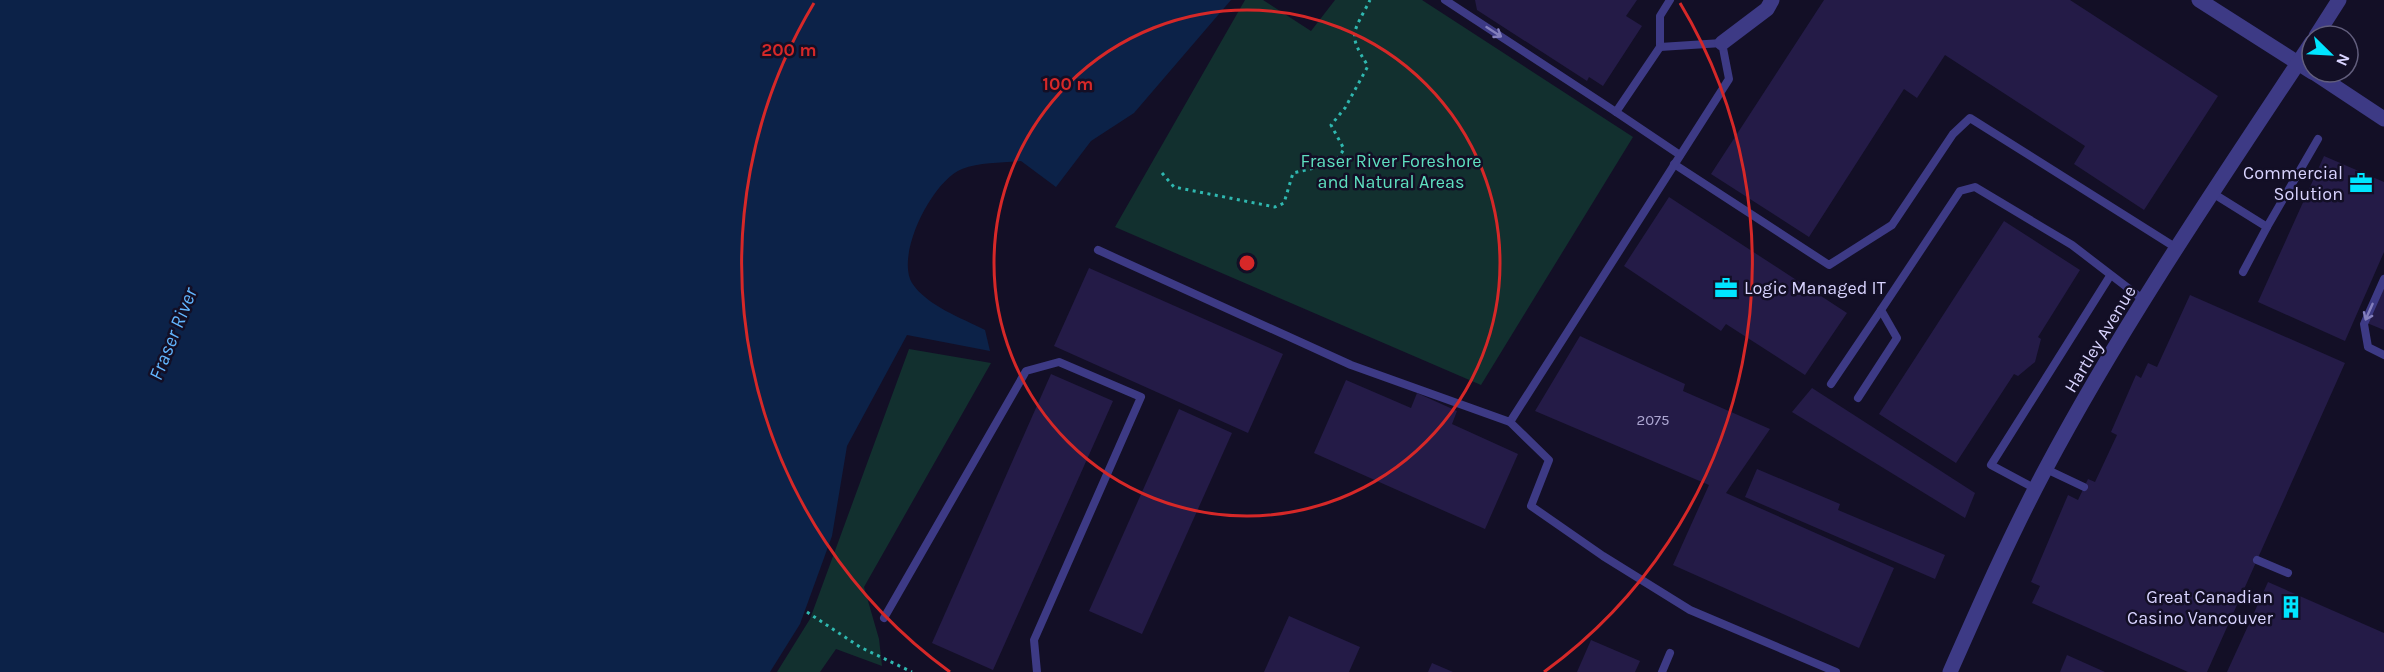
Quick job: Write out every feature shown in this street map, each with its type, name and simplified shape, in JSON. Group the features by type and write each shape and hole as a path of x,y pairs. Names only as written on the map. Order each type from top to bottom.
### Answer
{"street":[{"path":"1722,43 1767,9 1772,0"},
{"path":"2199,0 2298,63"},
{"path":"2324,24 2340,0"},
{"name":"Hartley Avenue","path":"1950,672 1999,563 2046,469 2145,301 2300,60"},
{"path":"2330,84 2384,119"}],"lane":[{"path":"1444,0 1680,155"},
{"path":"1616,112 1660,47 1660,16 1670,0"},
{"path":"1510,422 1730,79 1722,43 1660,47"},
{"path":"1674,164 1829,265 1892,225 1953,134 1970,118 2178,249"},
{"path":"2243,272 2318,139"},
{"path":"1831,384 1960,191 1975,187 2072,245 2145,301"},
{"path":"2214,194 2267,226"},
{"path":"1098,250 1351,365 1510,422 1550,460 1531,506 1603,556 1690,610 1836,672"},
{"path":"2036,489 1991,465 2110,276"},
{"path":"2384,279 2364,324 2368,347 2384,355"},
{"path":"1858,398 1897,338 1881,310"},
{"path":"884,618 1026,372 1059,362 1141,397 1034,640 1037,672"},
{"path":"2046,469 2084,487"},
{"path":"2257,560 2288,573"},
{"path":"1662,672 1670,653"}],"path":[{"path":"1162,173 1174,187 1275,207 1284,203 1293,173 1335,163 1344,149 1331,125 1345,108 1368,66 1353,43 1354,31 1370,0"},
{"path":"807,612 860,647 912,672"}],"green space":[{"name":"Fraser River Foreshore and Natural Areas","path":"1245,0 1263,0 1311,31 1335,0 1422,0 1633,137 1481,385 1115,227"},
{"path":"909,349 991,363 864,587 879,639 882,666 836,649 820,672 777,672 810,619"}],"water":[{"name":"Fraser River","path":"0,0 1231,0 1134,113 1091,141 1056,187 1021,161 984,164 962,169 951,176 929,202 913,237 909,255 908,270 912,283 918,291 936,305 985,330 990,351 907,335 847,446 832,536 800,624 770,672 0,672"}],"building":[{"path":"1475,0 1637,0 1626,16 1642,26 1603,86 1589,77 1587,81 1477,10"},
{"path":"1824,0 2070,0 2218,96 2144,210 2074,164 2085,146 1945,55 1917,98 1904,89 1809,237 1711,174"},
{"path":"2324,156 2384,182 2384,252 2345,341 2258,302"},
{"path":"1669,197 1847,313 1805,375 1726,324 1721,331 1624,266"},
{"path":"2004,221 2080,270 2038,337 2041,339 2035,362 2018,376 2014,374 1956,463 1879,414"},
{"path":"1089,268 1283,354 1248,433 1054,346"},
{"path":"2384,284 2384,330 2367,323"},
{"path":"2190,295 2345,363 2207,672 2188,672 2032,603 2040,586 2031,582 2068,495 2078,500 2088,479 2095,482 2117,435 2111,432 2136,375 2141,378 2148,363 2157,367"},
{"path":"1580,336 1685,384 1683,391 1770,429 1726,493 1894,568 1859,648 1673,565 1709,485 1535,411"},
{"path":"1051,374 1113,401 993,670 932,643"},
{"path":"1346,380 1411,408 1417,393 1457,411 1452,424 1518,454 1485,529 1314,453"},
{"path":"1812,388 1975,493 1965,518 1792,412"},
{"path":"1179,409 1232,433 1142,634 1089,611"},
{"path":"1757,469 1840,504 1838,510 1945,555 1935,579 1745,497"},
{"name":"Great Canadian Casino Vancouver","path":"2268,582 2384,633 2384,672 2227,672"},
{"path":"1289,616 1360,647 1349,672 1264,672"},
{"path":"1591,640 1640,661 1635,672 1577,672"},
{"path":"2067,655 2105,672 2060,672"},
{"path":"1432,663 1453,672 1428,672"}],"place":[{"name":"Commercial Solution","path":"2361,183"},
{"name":"Logic Managed IT","path":"1726,288"},
{"name":"Great Canadian Casino Vancouver","path":"2291,607"}]}
